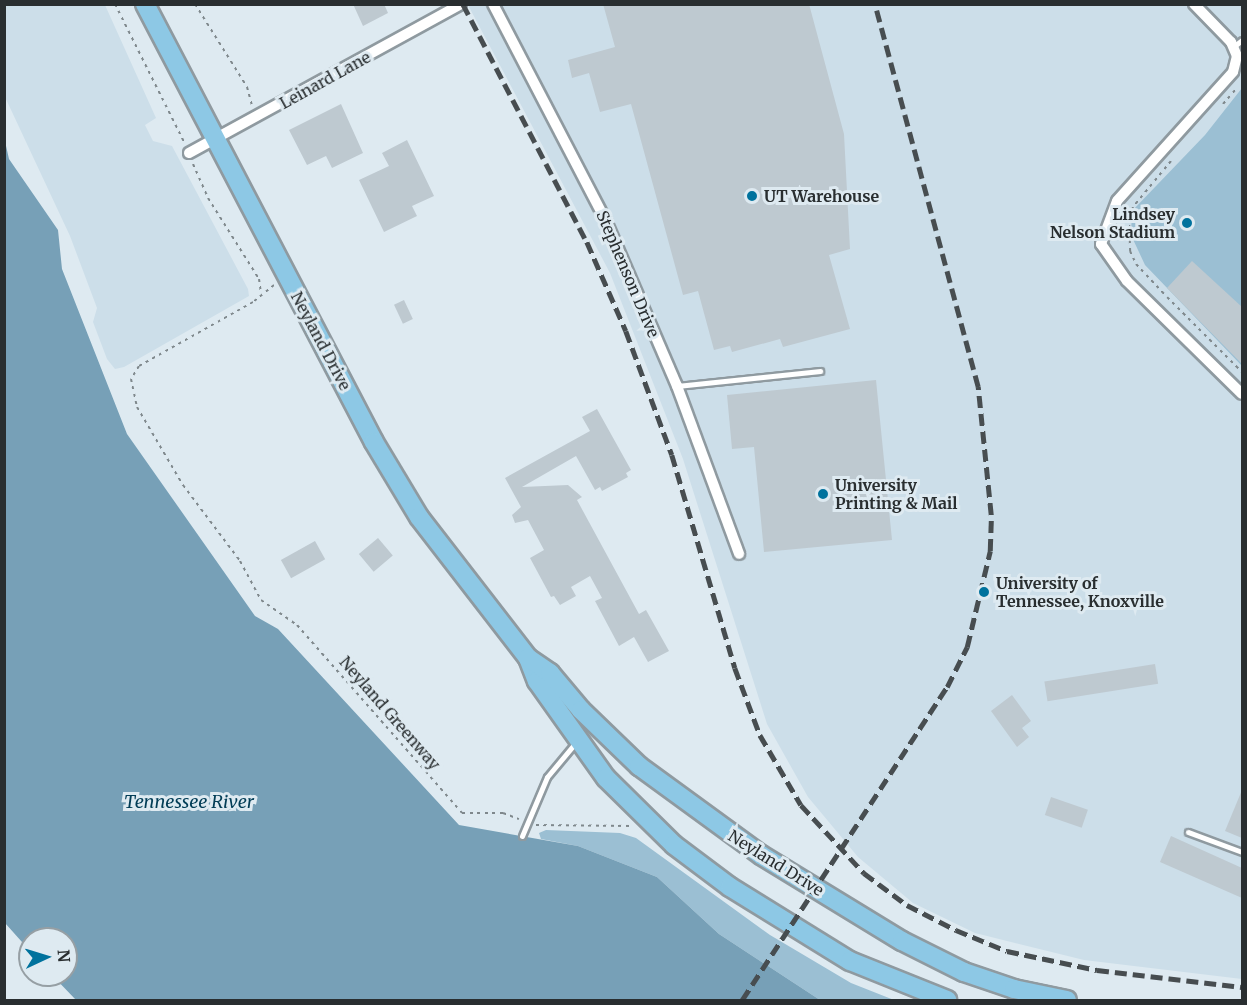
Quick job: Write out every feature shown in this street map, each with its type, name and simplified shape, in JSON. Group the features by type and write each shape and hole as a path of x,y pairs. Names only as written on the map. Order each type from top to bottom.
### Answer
{"main road":[{"name":"Neyland Drive","path":"145,4 374,442 419,517 528,658 537,681 578,740 626,801 674,845 730,887 850,961 947,1000"},
{"name":"Neyland Drive","path":"528,658 550,673 581,710 639,766 761,855 902,941 964,972 1021,992 1068,1000"}],"street":[{"name":"Leinard Lane","path":"189,153 461,4"},
{"name":"Stephenson Drive","path":"493,4 606,221 677,386 739,554"},
{"path":"1194,4 1233,47 1237,56 1233,72 1117,201 1101,243 1127,281 1242,394"}],"lane":[{"path":"1233,47 1242,39"},
{"path":"677,386 820,370"},
{"path":"522,836 547,777 578,740"},
{"path":"1188,832 1242,852"}],"path":[{"path":"195,4 247,87 256,118"},
{"path":"1215,112 1242,81"},
{"path":"1178,153 1133,207 1129,218 1130,251 1136,264 1242,372"},
{"name":"Neyland Greenway","path":"287,276 253,302 139,366 131,379 137,407 183,484 240,561 261,600 297,625 462,813 503,813 538,825 631,826 639,832"}],"shaded area":[{"path":"4,5 105,5 156,118 145,125 153,141 172,146 248,289 249,296 124,367 115,369 107,359 93,322 97,308 70,236 5,97"},
{"name":"University of Tennessee, Knoxville","path":"468,5 1242,5 1242,979 1084,960 975,933 913,903 858,857 808,797 767,724 683,459 610,273"},
{"name":"Lindsey Nelson Stadium","path":"1242,88 1242,366 1145,265 1131,235 1132,211 1205,135"},
{"path":"546,830 620,833 636,838 770,935 851,983 894,1000 820,1000 719,934 657,877 578,846 541,839 539,833"}],"water":[{"name":"Tennessee River","path":"4,137 9,159 58,230 62,269 127,434 255,616 278,629 459,825 578,846 657,877 719,934 820,1000 76,1000 64,987 78,987 78,927 18,927 18,938 5,923"}],"building":[{"path":"353,4 384,4 388,13 363,26"},
{"path":"603,4 809,4 844,134 850,249 829,255 850,329 783,347 780,339 732,352 730,346 714,350 698,291 683,295 631,104 600,112 589,73 572,78 568,60 615,47"},
{"path":"341,104 363,153 332,168 326,156 307,165 289,130"},
{"path":"407,140 434,196 412,206 417,216 384,232 359,180 389,166 382,153"},
{"path":"1192,261 1242,307 1242,364 1167,288"},
{"path":"404,300 413,319 403,324 394,305"},
{"name":"University Printing & Mail","path":"876,380 892,540 764,552 754,447 732,449 727,395"},
{"path":"597,409 631,470 626,473 628,477 602,491 600,487 595,490 576,456 522,487 568,485 582,497 577,500 639,614 646,610 669,651 648,662 634,637 619,646 595,601 602,598 590,576 571,587 576,596 560,605 554,596 551,597 530,558 544,550 528,520 515,523 512,515 521,507 505,478 590,431 582,417"},
{"path":"378,538 393,556 374,572 359,554"},
{"path":"315,541 325,559 291,578 281,560"},
{"path":"1155,664 1158,684 1048,701 1044,682"},
{"path":"1012,695 1031,721 1022,728 1029,737 1017,747 991,711"},
{"path":"1242,790 1242,838 1225,831"},
{"path":"1051,797 1088,810 1082,828 1045,815"},
{"path":"1171,836 1242,868 1242,898 1160,862"}],"railway":[{"path":"463,4 587,242 626,331 672,455 735,668 760,735 801,805 864,873 907,905 956,930 1007,951 1097,970 1242,987"},
{"path":"742,1000 947,687 967,647 990,551 991,515 978,387 875,4"}],"place":[{"name":"UT Warehouse","path":"752,196"},
{"name":"Lindsey Nelson Stadium","path":"1187,223"},
{"name":"University Printing & Mail","path":"823,494"},
{"name":"University of Tennessee, Knoxville","path":"984,592"}]}
